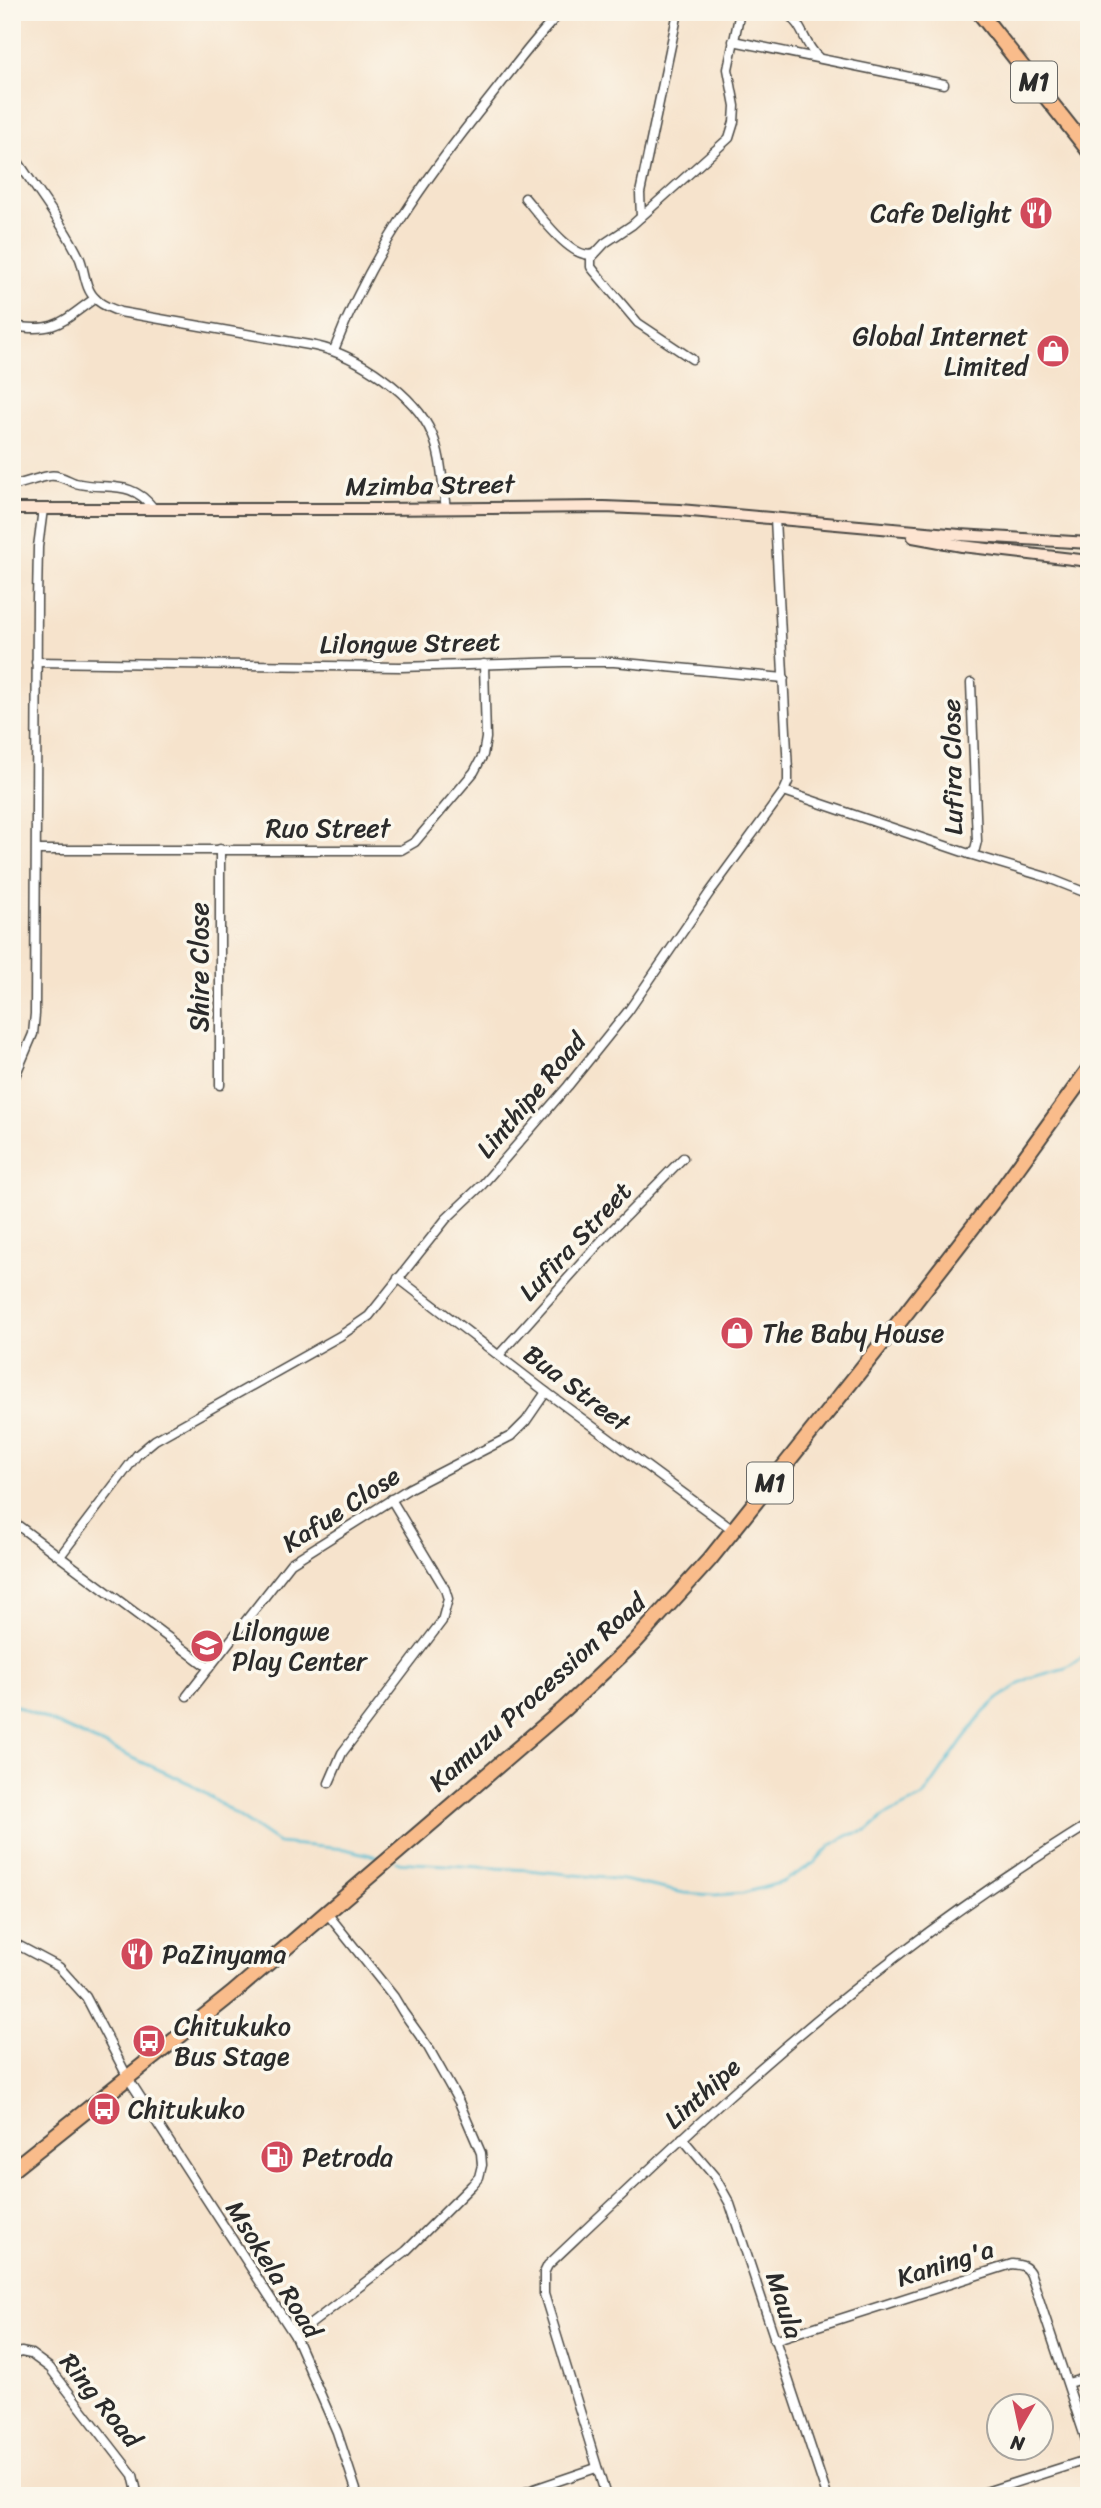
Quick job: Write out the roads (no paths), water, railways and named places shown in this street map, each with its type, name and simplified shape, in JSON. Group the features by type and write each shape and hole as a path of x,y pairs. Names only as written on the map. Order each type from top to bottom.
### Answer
{"highway":[{"name":"M1","path":"979,12 1089,151"},
{"name":"Kamuzu Procession Road","path":"12,2170 232,1994 606,1671 676,1598 733,1530 1000,1192 1089,1069"}],"main road":[{"name":"Mzimba Street","path":"12,509 604,507 680,510 848,525"},
{"path":"848,525 1089,543"},
{"path":"848,525 962,546 1089,561"}],"street":[{"path":"334,350 351,306 374,260 419,191 489,98 561,12"},
{"path":"641,217 640,193 678,12"},
{"path":"525,198 557,235 585,256 593,254 641,217 729,138 735,114 727,69 740,12"},
{"path":"785,12 800,25 811,50 820,59"},
{"path":"733,41 944,84"},
{"path":"12,152 64,228 80,260 94,299 120,312 184,321 334,350 353,359 394,388 425,419 438,453 446,508"},
{"path":"593,254 591,267 638,323 692,359"},
{"path":"12,326 47,328 60,325 94,299"},
{"path":"12,486 50,475 57,476 94,486 126,488 139,493 154,509"},
{"path":"12,1083 28,1048 34,1024 38,547 43,509"},
{"path":"775,518 788,771 788,782 784,791 972,852 1089,894"},
{"name":"Lilongwe Street","path":"36,662 400,667 614,662 784,678"},
{"name":"Ruo Street","path":"37,850 401,850 410,846 474,772 483,755 484,664"},
{"name":"Lufira Close","path":"971,683 977,841 972,852"},
{"name":"Linthipe Road","path":"61,1555 137,1455 155,1440 356,1326 369,1316 446,1219 483,1184 629,1010 784,791"},
{"name":"Shire Close","path":"220,849 220,1084"},
{"name":"Lufira Street","path":"499,1355 604,1238 683,1158"},
{"name":"Bua Street","path":"398,1278 546,1392 733,1530"},
{"name":"Kafue Close","path":"187,1696 291,1563 391,1499 511,1436 526,1421 546,1392"},
{"path":"329,1783 342,1753 432,1637 447,1610 445,1589 391,1499"},
{"path":"12,1521 209,1668"},
{"name":"Linthipe","path":"606,2496 544,2294 544,2273 548,2266 745,2081 901,1952 1089,1824"},
{"path":"295,2336 406,2251 472,2185 479,2177 482,2165 481,2154 459,2102 428,2047 394,1997 326,1912"},
{"name":"Msokela Road","path":"12,1942 59,1967 81,1990 128,2078 295,2336 337,2432 358,2496"},
{"name":"Maula","path":"682,2138 723,2189 827,2496"},
{"name":"Kaning'a","path":"774,2340 1012,2264 1021,2265 1028,2269 1031,2275 1089,2449"},
{"name":"Ring Road","path":"12,2355 22,2352 30,2354 50,2368 133,2475 138,2496"},
{"path":"1068,2383 1089,2377"},
{"path":"973,2496 1089,2459"},
{"path":"514,2496 596,2468"}],"waterway":[{"path":"396,1862 529,1870 623,1880 684,1893 715,1895 743,1893 783,1882 814,1863 831,1845 849,1835 867,1831 884,1816 923,1797 961,1742 984,1712 998,1699 1029,1678 1066,1668 1089,1653"},
{"path":"12,1704 191,1784 278,1843 345,1849 383,1858"}],"place":[{"name":"Cafe Delight","path":"1036,213"},
{"name":"Global Internet Limited","path":"1053,351"},
{"name":"The Baby House","path":"737,1333"},
{"name":"Lilongwe Play Center","path":"207,1646"},
{"name":"PaZinyama","path":"137,1954"},
{"name":"Chitukuko Bus Stage","path":"149,2041"},
{"name":"Chitukuko","path":"104,2109"},
{"name":"Petroda","path":"277,2157"}]}
